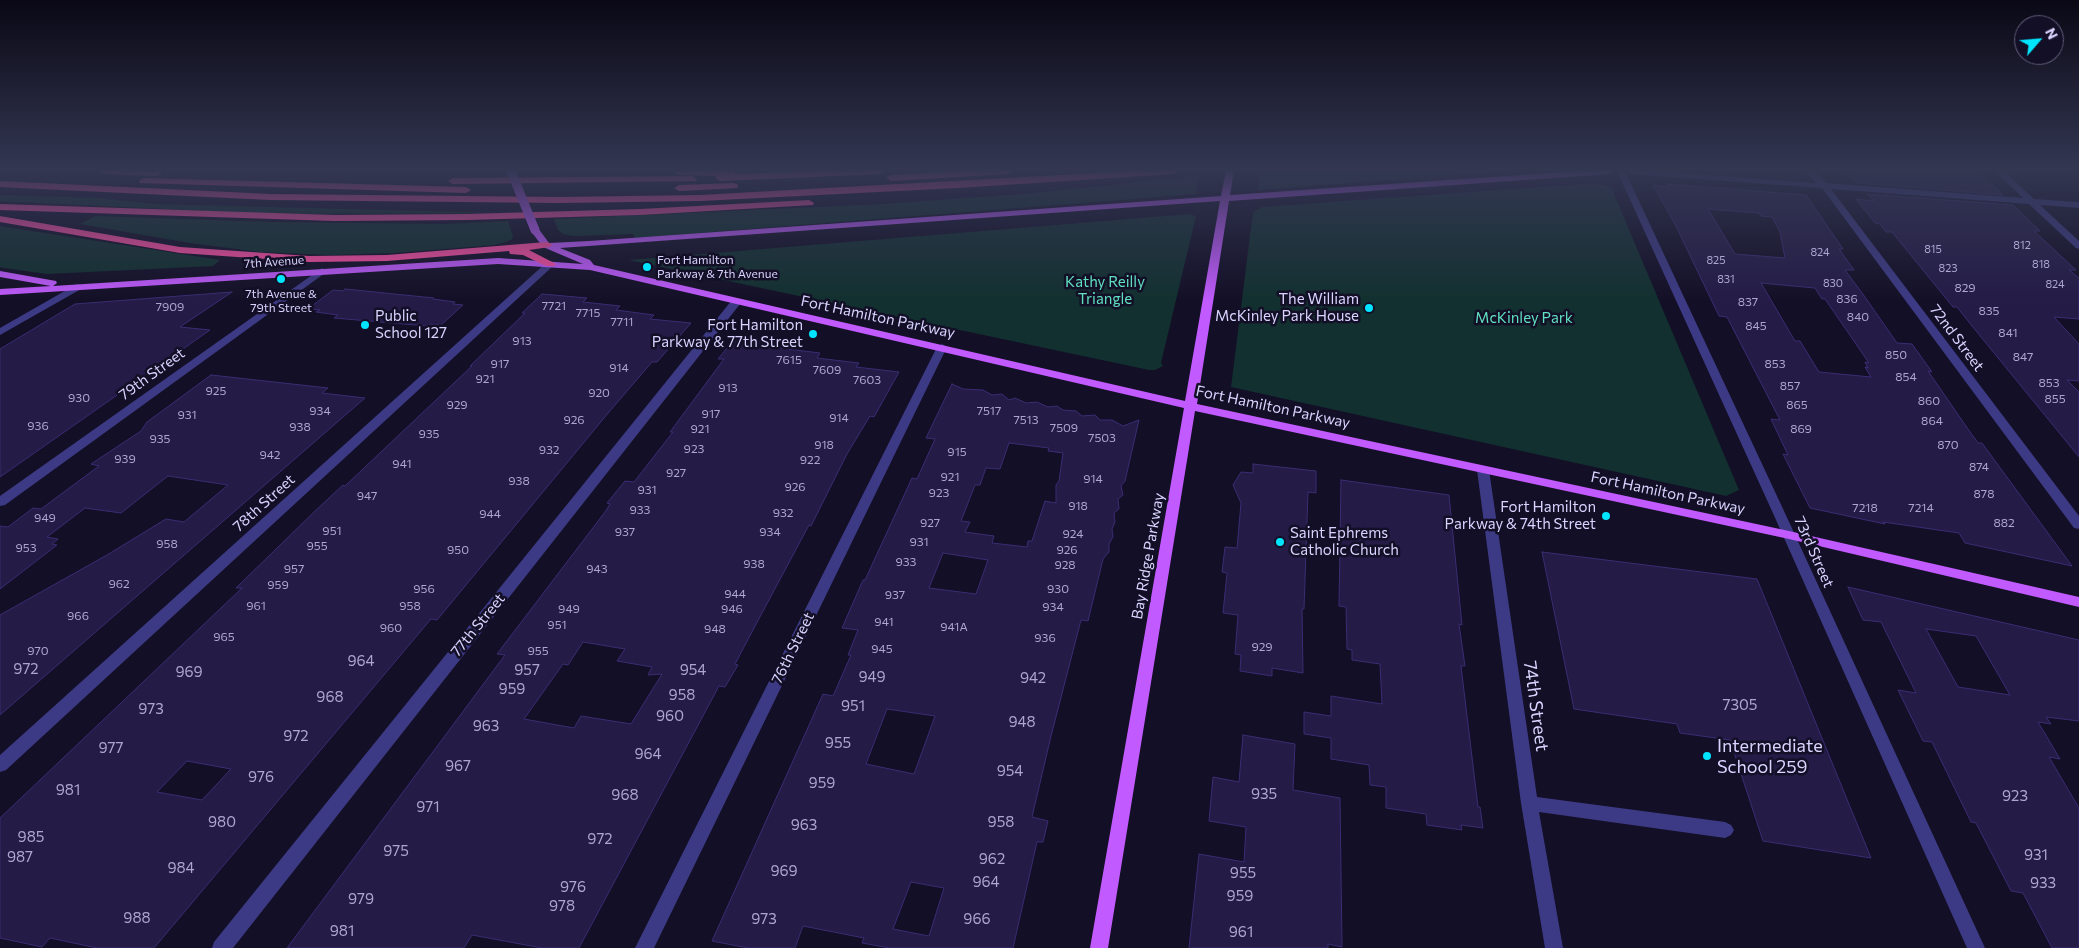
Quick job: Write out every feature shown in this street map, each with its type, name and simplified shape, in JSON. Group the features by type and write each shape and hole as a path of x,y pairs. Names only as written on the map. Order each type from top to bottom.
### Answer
{"highway":[{"path":"251,215 335,218 466,218 546,215"},
{"path":"0,219 180,250 270,257 373,258 546,245"},
{"path":"493,250 526,252 550,264"}],"main road":[{"path":"529,215 535,230 546,245 599,243 994,215"},
{"name":"Bay Ridge Parkway","path":"1099,948 1222,215"},
{"name":"Fort Hamilton Parkway","path":"546,245 587,262 591,267 736,302 942,347 1190,406 1789,535 2079,602"},
{"name":"7th Avenue","path":"0,292 498,260 591,267"},
{"path":"0,274 77,287"}],"street":[{"name":"73rd Street","path":"1641,215 1976,948"},
{"name":"72nd Street","path":"1847,215 2079,525"},
{"path":"2047,215 2079,246"},
{"name":"78th Street","path":"0,765 550,264"},
{"name":"79th Street","path":"0,502 322,271"},
{"path":"0,332 77,287"},
{"name":"77th Street","path":"221,948 736,302"},
{"name":"76th Street","path":"644,948 942,347"},
{"name":"74th Street","path":"1483,470 1529,803 1554,948"},
{"path":"1529,803 1725,830"}],"green space":[{"path":"636,215 925,215 635,238 633,234 573,236 563,234 558,230 554,219"},
{"name":"Kathy Reilly Triangle","path":"1174,215 1196,216 1161,363 1163,366 1155,370 629,260"},
{"name":"McKinley Park","path":"1253,215 1623,215 1739,490 1726,496 1231,387"},
{"path":"95,216 274,222 446,224 508,221 513,236 512,239 506,242 494,245 394,253 330,255 260,252 190,243 80,224"},
{"path":"0,226 220,260 213,266 47,274 4,268 0,267"}],"building":[{"path":"1670,215 1712,215 1735,254 1785,258 1780,232 1772,217 1760,215 1820,215 1843,249 1839,249 1854,270 1845,270 1897,343 1912,344 1932,372 1928,371 1978,443 1982,443 2072,566 1965,543 1959,533 1883,522 1885,524 1810,508 1783,454 1788,455 1771,419 1780,420 1727,317 1719,316","holes":["1761,283 1815,288 1822,299 1825,299 1869,363 1865,362 1868,368 1865,367 1871,377 1819,372 1800,341 1795,341"]},
{"path":"1869,215 2024,215 2040,231 2034,231 2076,270 2069,270 2079,278 2079,319 2054,317 2079,344 2079,381 2067,380 2079,392 2079,457 1957,307 1953,307 1892,232 1886,232 1880,224 1875,223"},
{"path":"345,289 434,298 463,305 441,325 430,324 427,326 334,318 338,315 308,309 333,290 343,291"},
{"path":"232,292 180,327 210,330 0,477 0,349 75,304"},
{"path":"542,294 587,298 583,302 620,306 616,310 654,315 650,319 691,323 657,362 652,362 609,412 437,620 431,619 154,948 97,948 50,938 42,947 0,938 0,818 242,588 236,588 314,512 343,485 345,486 472,366 470,366 525,313 522,313","holes":["187,761 231,769 202,800 157,792"]},
{"path":"735,338 782,344 780,348 820,353 817,358 859,363 856,367 899,372 874,417 870,416 847,454 811,526 809,525 735,664 738,665 725,687 719,686 579,948 542,948 472,935 464,948 287,948 505,655 497,654 605,512 610,504 607,503 625,481 634,482 673,432 670,432 724,359 718,359","holes":["583,642 625,649 617,661 652,667 648,675 662,674 631,724 581,716 574,728 524,719 563,664 568,665"]},
{"path":"211,375 328,388 322,393 365,398 0,715 0,615 107,555 166,519 184,522 228,485 168,476 121,513 85,508 47,537 58,539 52,544 57,545 0,589 0,526 8,527 33,508 41,509 99,466 91,464 141,431 147,422"},
{"path":"952,384 963,389 983,390 992,395 1002,394 1009,400 1015,398 1026,403 1037,402 1048,407 1057,406 1063,410 1076,411 1082,416 1095,415 1100,420 1112,420 1123,426 1139,420 1125,481 1121,486 1123,495 1118,499 1119,509 1114,513 1115,522 1112,529 1113,537 1109,544 1109,552 1103,559 1088,621 1081,620 1051,736 1032,817 1048,821 1043,842 1037,842 1013,948 890,948 862,943 864,938 803,926 795,948 748,948 712,941 823,694 833,696 851,655 848,655 858,630 842,628 912,478 917,479 935,439 926,438","holes":["1009,443 1049,448 1048,451 1063,453 1059,481 1056,485 1056,503 1045,501 1032,541 1028,541 1027,547 992,543 994,536 965,532 970,522 961,521 975,485 980,485 986,468 1000,469","943,553 988,560 976,594 929,588","887,709 935,716 914,774 866,764","911,882 944,888 929,936 893,929"]},
{"name":"Saint Ephrems Catholic Church","path":"1253,464 1316,471 1316,493 1308,492 1304,609 1302,609 1303,673 1272,668 1272,676 1240,671 1241,655 1235,654 1238,615 1223,613 1227,573 1222,572 1225,547 1237,548 1241,503 1233,485 1241,472 1253,473"},
{"path":"1341,480 1449,495 1462,625 1459,624 1465,666 1461,666 1478,807 1480,807 1483,828 1461,825 1462,830 1427,825 1426,814 1386,808 1386,787 1370,785 1369,765 1331,759 1331,738 1304,734 1304,712 1331,716 1331,696 1382,704 1380,664 1352,660 1352,650 1347,649 1346,607 1339,606"},
{"path":"1542,552 1757,579 1871,858 1763,841 1730,740 1680,733 1677,724 1574,709"},
{"path":"1848,587 2079,640 2079,721 2046,717 2051,724 2038,722 2060,759 2049,757 2079,808 2079,948 2052,948 2023,893 2011,891 1976,823 1971,822 1932,742 1923,741 1898,690 1916,693 1881,622 1863,620","holes":["1926,629 1976,636 2010,695 1958,687"]},
{"path":"1243,735 1295,744 1293,790 1340,798 1342,947 1328,944 1328,948 1189,948 1199,854 1244,862 1246,827 1209,821 1213,777 1239,782"}],"place":[{"name":"Fort Hamilton Parkway & 7th Avenue","path":"647,267"},
{"name":"7th Avenue & 79th Street","path":"281,279"},
{"name":"The William McKinley Park House","path":"1369,308"},
{"name":"Public School 127","path":"365,325"},
{"name":"Fort Hamilton Parkway & 77th Street","path":"813,334"},
{"name":"Fort Hamilton Parkway & 74th Street","path":"1606,516"},
{"name":"Saint Ephrems Catholic Church","path":"1280,542"},
{"name":"Intermediate School 259","path":"1707,756"}]}
